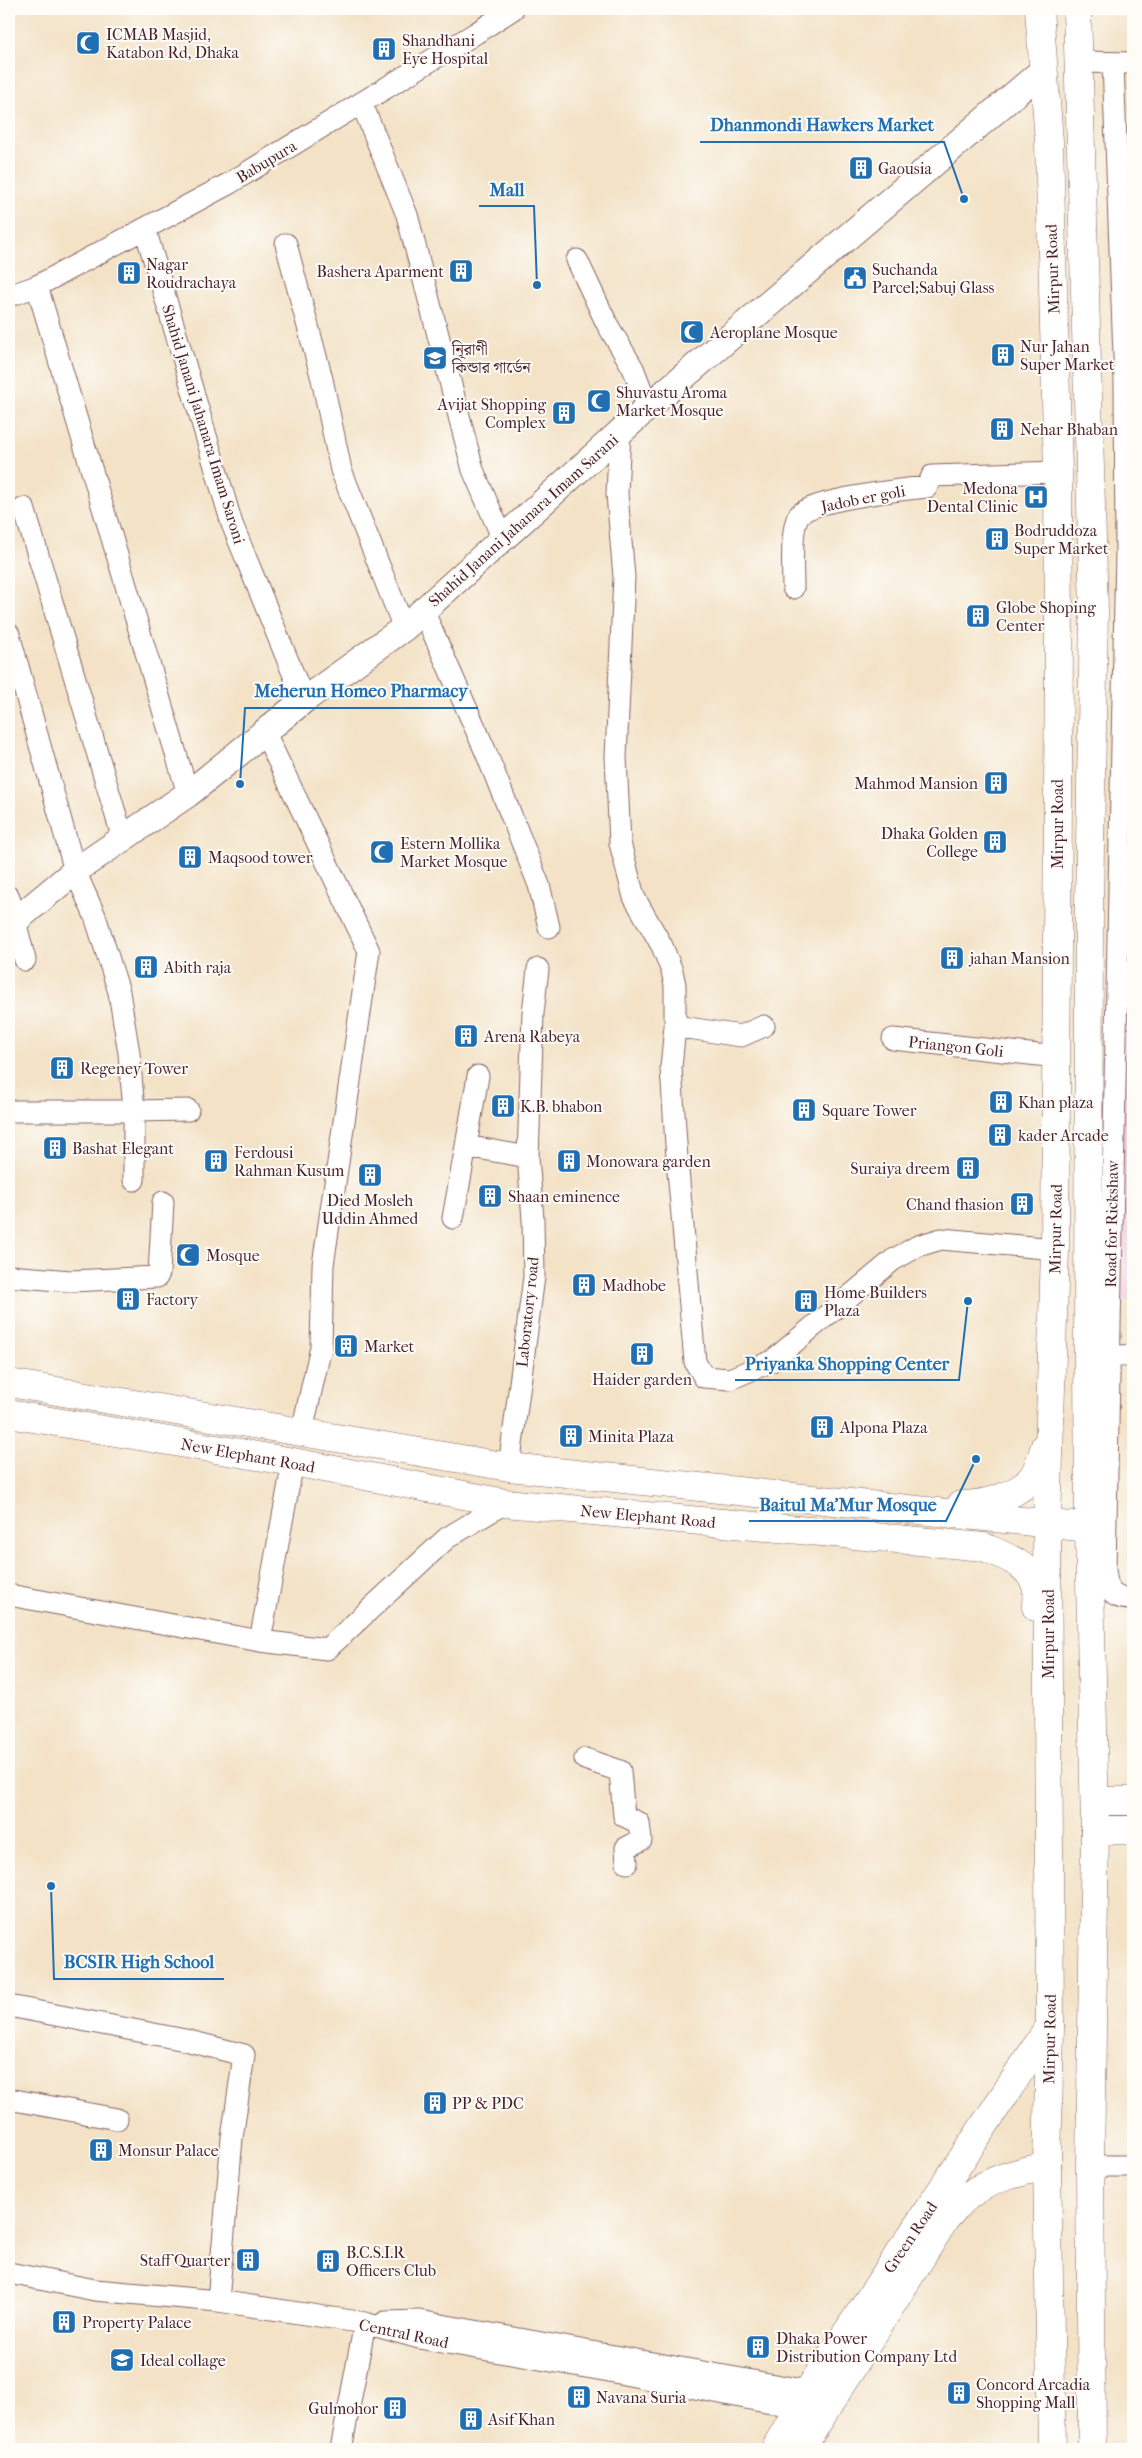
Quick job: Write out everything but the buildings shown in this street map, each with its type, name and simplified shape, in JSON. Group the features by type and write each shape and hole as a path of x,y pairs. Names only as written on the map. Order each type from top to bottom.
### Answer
{"main road":[{"name":"Mirpur Road","path":"1039,9 1042,71 1049,141 1058,472 1055,1249 1047,1524 1050,2026 1047,2166 1052,2449"},
{"name":"Mirpur Road","path":"1077,9 1089,380 1094,611 1089,905 1098,1355 1089,1528 1096,1830 1090,2166 1092,2449"},
{"path":"1058,674 1094,672"},
{"name":"New Elephant Road","path":"9,1383 509,1467 1089,1528"},
{"name":"New Elephant Road","path":"9,1414 293,1462 505,1503 984,1547 1017,1563 1028,1571 1036,1584 1038,1790 1049,1827"},
{"path":"887,1508 904,1505 967,1505 994,1501 1032,1478 1049,1434"},
{"path":"1095,1801 1133,1801"},
{"path":"1096,1830 1133,1830"},
{"name":"Green Road","path":"775,2449 803,2400 1050,2026"},
{"name":"Green Road","path":"801,2449 946,2218 968,2196 1006,2176 1047,2166 1090,2166"}],"street":[{"name":"Babupura","path":"9,296 36,286 230,183 476,34 513,9"},
{"path":"1080,62 1123,63"},
{"name":"Road for Rickshaw","path":"1123,63 1124,382 1129,673 1098,1355 1105,1570 1108,1586 1112,1593 1127,1599"},
{"name":"Shahid Janani Jahanara Imam Sarani","path":"11,914 188,794 304,700 404,628 502,537 648,407 1042,71"},
{"path":"362,104 407,215 473,470 502,537"},
{"name":"Shahid Janani Jahanara Imam Saroni","path":"145,229 232,524 304,700"},
{"path":"286,244 322,379 341,470 404,628"},
{"path":"577,260 608,324 633,368 648,407"},
{"path":"36,286 188,794"},
{"path":"620,432 617,494 624,577 616,757 620,843 634,897 662,946 672,971 675,985 676,1026 740,1036 764,1026"},
{"name":"Jadob er goli","path":"793,588 795,524 799,514 812,508 881,491 926,486 932,476 1058,472"},
{"path":"24,508 122,840"},
{"path":"423,610 485,750 539,885 548,927"},
{"path":"9,634 75,871 95,916 119,992 129,1053 134,1111 134,1180"},
{"path":"1094,672 1129,673"},
{"path":"265,733 369,951 323,1264 321,1347 302,1431"},
{"path":"11,914 25,960"},
{"name":"Laboratory road","path":"509,1467 534,1277 528,1157 533,1013 538,969"},
{"name":"Mirpur Road","path":"676,1026 671,1068 677,1159 695,1362 704,1377 730,1379 751,1372 772,1361 894,1260 918,1246 941,1239 1055,1249"},
{"name":"Priangon Goli","path":"894,1039 1057,1057"},
{"path":"453,1218 478,1076"},
{"path":"9,1111 188,1110"},
{"path":"466,1146 528,1157"},
{"path":"9,1276 71,1281 156,1277 159,1272 163,1202"},
{"path":"1098,1355 1133,1356"},
{"path":"260,1641 293,1462"},
{"path":"9,1595 260,1641 327,1649 447,1538 505,1503"},
{"path":"585,1759 620,1772 624,1816 639,1823 641,1840 626,1848 627,1863"},
{"path":"9,2006 185,2040 244,2055 232,2138 218,2301"},
{"path":"9,2099 117,2119"},
{"path":"1090,2166 1133,2166"},
{"name":"Central Road","path":"9,2273 95,2290 218,2301 365,2323 419,2338 608,2371 803,2400"},
{"path":"341,2449 365,2323"}],"shaded area":[{"path":"1133,741 1133,1301 1116,1301"}],"place":[{"name":"ICMAB Masjid, Katabon Rd, Dhaka","path":"88,43"},
{"name":"Shandhani Eye Hospital","path":"384,49"},
{"name":"Gaousia","path":"861,168"},
{"name":"Dhanmondi Hawkers Market","path":"964,199"},
{"name":"Bashera Aparment","path":"461,271"},
{"name":"Nagar Roudrachaya","path":"129,273"},
{"name":"Suchanda Parcel;Sabuj Glass","path":"855,278"},
{"name":"Mall","path":"537,285"},
{"name":"Aeroplane Mosque","path":"692,332"},
{"name":"Nur Jahan Super Market","path":"1003,355"},
{"name":"নিূরাণী কিন্ডার গার্ডেন","path":"435,358"},
{"name":"Shuvastu Aroma Market Mosque","path":"599,401"},
{"name":"Avijat Shopping Complex","path":"564,413"},
{"name":"Nehar Bhaban","path":"1002,429"},
{"name":"Medona Dental Clinic","path":"1036,497"},
{"name":"Bodruddoza Super Market","path":"997,539"},
{"name":"Globe Shoping Center","path":"978,616"},
{"name":"Mahmod Mansion","path":"996,783"},
{"name":"Meherun Homeo Pharmacy","path":"240,784"},
{"name":"Dhaka Golden College","path":"995,842"},
{"name":"Estern Mollika Market Mosque","path":"382,852"},
{"name":"Maqsood tower","path":"190,857"},
{"name":"jahan Mansion","path":"952,958"},
{"name":"Abith raja","path":"146,967"},
{"name":"Arena Rabeya","path":"466,1036"},
{"name":"Regeney Tower","path":"62,1068"},
{"name":"Khan plaza","path":"1001,1102"},
{"name":"K.B. bhabon","path":"503,1106"},
{"name":"Square Tower","path":"804,1110"},
{"name":"kader Arcade","path":"1000,1135"},
{"name":"Bashat Elegant","path":"55,1148"},
{"name":"Ferdousi Rahman Kusum","path":"216,1161"},
{"name":"Monowara garden","path":"569,1161"},
{"name":"Suraiya dreem","path":"968,1168"},
{"name":"Died Mosleh Uddin Ahmed","path":"370,1175"},
{"name":"Shaan eminence","path":"490,1196"},
{"name":"Chand fhasion","path":"1022,1204"},
{"name":"Mosque","path":"188,1255"},
{"name":"Madhobe","path":"584,1285"},
{"name":"Factory","path":"128,1299"},
{"name":"Home Builders Plaza","path":"806,1301"},
{"name":"Priyanka Shopping Center","path":"968,1301"},
{"name":"Market","path":"346,1346"},
{"name":"Haider garden","path":"642,1354"},
{"name":"Alpona Plaza","path":"822,1427"},
{"name":"Minita Plaza","path":"571,1436"},
{"name":"Baitul Ma'Mur Mosque","path":"976,1459"},
{"name":"BCSIR High School","path":"51,1886"},
{"name":"PP & PDC","path":"435,2103"},
{"name":"Monsur Palace","path":"101,2150"},
{"name":"Staff Quarter","path":"248,2260"},
{"name":"B.C.S.I.R Officers Club","path":"328,2261"},
{"name":"Property Palace","path":"64,2322"},
{"name":"Dhaka Power Distribution Company Ltd","path":"758,2347"},
{"name":"Ideal collage","path":"122,2360"},
{"name":"Concord Arcadia Shopping Mall","path":"959,2393"},
{"name":"Navana Suria","path":"579,2397"},
{"name":"Gulmohor","path":"395,2408"},
{"name":"Asif Khan","path":"471,2419"}]}
